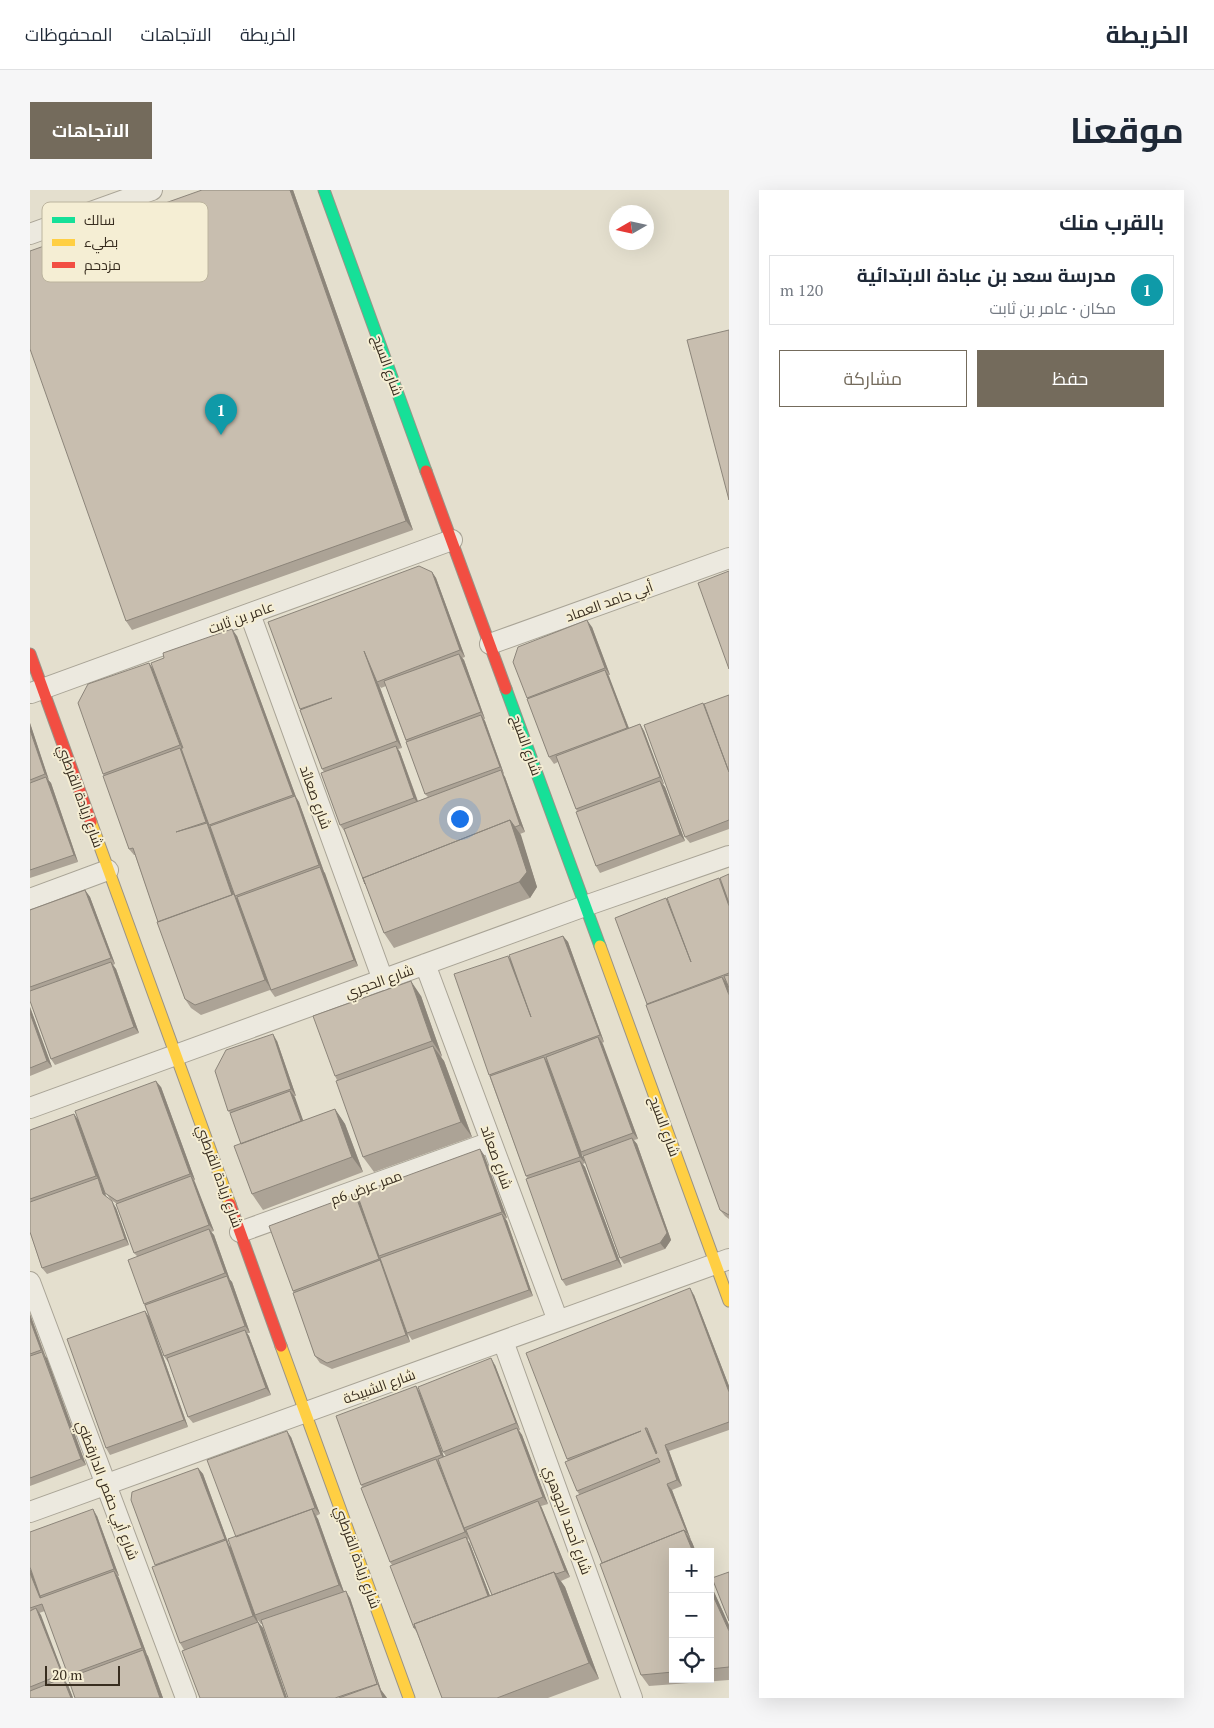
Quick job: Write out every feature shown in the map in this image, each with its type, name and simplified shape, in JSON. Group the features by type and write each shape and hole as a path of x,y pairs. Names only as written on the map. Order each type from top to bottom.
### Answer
{"street":[{"path":"119,202 152,190"},
{"name":"شارع السيح","path":"324,190 585,906 722,1262 729,1300"},
{"path":"30,234 42,230"},
{"name":"عامر بن ثابت","path":"36,691 452,540"},
{"name":"أبي حامد العماد","path":"490,644 729,558"},
{"name":"شارع صعائد","path":"250,614 383,980"},
{"name":"شارع زيادة القرطبي","path":"30,654 36,691 108,870 409,1698"},
{"name":"شارع الحجري","path":"30,1108 585,906 729,856"},
{"path":"30,899 108,870"},
{"name":"شارع صعائد","path":"425,964 558,1321"},
{"name":"ممر عرض 6م","path":"240,1232 491,1142"},
{"name":"شارع الشبيكة","path":"30,1512 722,1262"},
{"name":"شارع أبي حفص الدارقطني","path":"30,1282 186,1698"},
{"name":"شارع أحمد الجوهري","path":"503,1341 632,1698"}],"building":[{"path":"202,190 290,190 406,521 126,621 30,349 30,251 42,247 42,282 208,282 208,202 168,202"},
{"path":"729,330 729,500 687,340"},
{"path":"419,566 432,572 460,650 377,682 364,651 397,741 322,769 300,710 332,698 300,709 268,622"},
{"path":"729,571 729,669 698,583"},
{"path":"587,620 605,668 527,698 513,662 518,647"},
{"path":"232,629 293,795 209,825 151,663 164,658 163,653"},
{"path":"459,654 481,712 406,740 384,681"},
{"path":"149,663 180,745 103,774 78,703 88,684"},
{"path":"605,670 627,728 549,757 527,699"},
{"path":"729,695 729,772 704,704"},
{"path":"703,703 729,772 729,820 685,837 644,725"},
{"path":"481,715 500,767 425,794 406,742"},
{"path":"640,724 660,777 576,809 556,756"},
{"path":"30,730 45,774 30,780"},
{"path":"396,746 414,798 340,825 321,773"},
{"path":"180,748 206,822 176,832 207,823 232,895 158,922 133,848 129,849 103,776"},
{"path":"501,770 520,825 515,827 510,820 363,878 365,884 344,829"},
{"path":"46,777 74,855 30,870 30,783"},
{"path":"660,781 680,835 596,866 576,812"},
{"path":"295,796 319,865 235,896 210,826"},
{"path":"510,820 527,872 519,882 384,933 363,878"},
{"path":"320,867 354,960 271,990 237,897"},
{"path":"729,874 729,903 720,878"},
{"path":"719,878 729,906 729,973 647,1004 615,918 666,898 691,962 667,898"},
{"path":"85,890 111,958 30,987 30,910"},
{"path":"234,894 265,980 195,1005 185,999 157,922"},
{"path":"563,936 600,1035 489,1075 454,974 508,956 531,1017 509,955"},
{"path":"111,962 134,1027 51,1059 30,1001 30,991"},
{"path":"729,975 729,988 724,976"},
{"path":"722,977 729,995 729,1215 720,1210 646,1005"},
{"path":"411,981 432,1041 335,1076 313,1016"},
{"path":"30,1013 47,1061 30,1068"},
{"path":"273,1034 291,1089 228,1111 215,1071 226,1050"},
{"path":"598,1037 633,1133 581,1152 546,1057"},
{"path":"433,1046 461,1122 363,1157 336,1081"},
{"path":"544,1057 580,1157 526,1176 490,1076"},
{"path":"156,1081 190,1174 117,1201 105,1193 75,1111"},
{"path":"290,1091 301,1121 241,1144 230,1113"},
{"path":"335,1109 352,1157 252,1194 234,1146"},
{"path":"74,1114 96,1176 30,1199 30,1130"},
{"path":"632,1138 667,1233 660,1243 620,1258 583,1156"},
{"path":"480,1149 502,1212 379,1256 357,1194"},
{"path":"580,1161 617,1260 562,1280 526,1179"},
{"path":"191,1176 209,1225 134,1253 116,1204"},
{"path":"98,1178 103,1194 112,1201 125,1239 42,1268 30,1232 30,1202"},
{"path":"355,1194 379,1259 293,1291 269,1226"},
{"path":"502,1214 529,1290 407,1333 380,1258"},
{"path":"209,1229 225,1273 144,1304 128,1260"},
{"path":"380,1260 406,1335 327,1363 315,1356 293,1293"},
{"path":"227,1276 245,1326 164,1356 145,1305"},
{"path":"690,1288 729,1392 729,1422 665,1445 677,1480 667,1484 687,1533 684,1530 602,1563 576,1496 660,1462 658,1458 577,1491 565,1462 641,1431 567,1459 526,1353","holes":["645,1428 647,1428 657,1453 656,1454"]},
{"path":"145,1311 184,1420 106,1448 67,1339"},
{"path":"30,1320 41,1350 30,1354"},
{"path":"245,1330 266,1388 188,1417 167,1358"},
{"path":"42,1352 81,1459 30,1478 30,1356"},
{"path":"491,1358 516,1423 443,1452 418,1387"},
{"path":"416,1386 441,1455 361,1485 336,1416"},
{"path":"517,1428 543,1497 464,1528 438,1459"},
{"path":"287,1431 315,1508 236,1537 207,1460"},
{"path":"436,1459 465,1532 390,1562 361,1488"},
{"path":"198,1468 225,1539 155,1565 131,1500 132,1492"},
{"path":"538,1501 565,1571 556,1574 554,1572 492,1595 466,1530"},
{"path":"93,1509 114,1569 40,1596 30,1567 30,1532"},
{"path":"312,1509 339,1585 255,1615 228,1539"},
{"path":"684,1530 691,1548 669,1548 669,1672 641,1675 600,1564"},
{"path":"466,1537 488,1596 414,1624 414,1628 390,1566"},
{"path":"226,1540 253,1616 180,1643 152,1567"},
{"path":"114,1571 142,1648 68,1675 42,1604 30,1608 30,1573 40,1598"},
{"path":"554,1572 589,1663 497,1698 442,1698 414,1624"},
{"path":"729,1572 729,1621 714,1583 714,1577"},
{"path":"346,1591 377,1684 335,1698 288,1698 261,1620"},
{"path":"714,1598 729,1631 729,1667 714,1669"},
{"path":"36,1608 62,1674 30,1687 30,1611"},
{"path":"258,1622 285,1698 200,1698 182,1651"},
{"path":"143,1650 160,1698 75,1698 68,1678"},
{"path":"63,1678 71,1698 30,1698 30,1691"},
{"path":"378,1684 383,1698 339,1698"}],"traffic: fast":[{"path":"324,190 426,471"},
{"path":"506,689 600,946"}],"traffic: slow":[{"path":"91,822 230,1204"},
{"path":"600,946 729,1301"},
{"path":"281,1346 409,1698"}],"traffic: jam":[{"path":"426,471 506,689"},
{"path":"30,654 91,822"},
{"path":"230,1204 281,1346"}],"place":[{"name":"مدرسة سعد بن عبادة الابتدائية","path":"221,435"}]}
